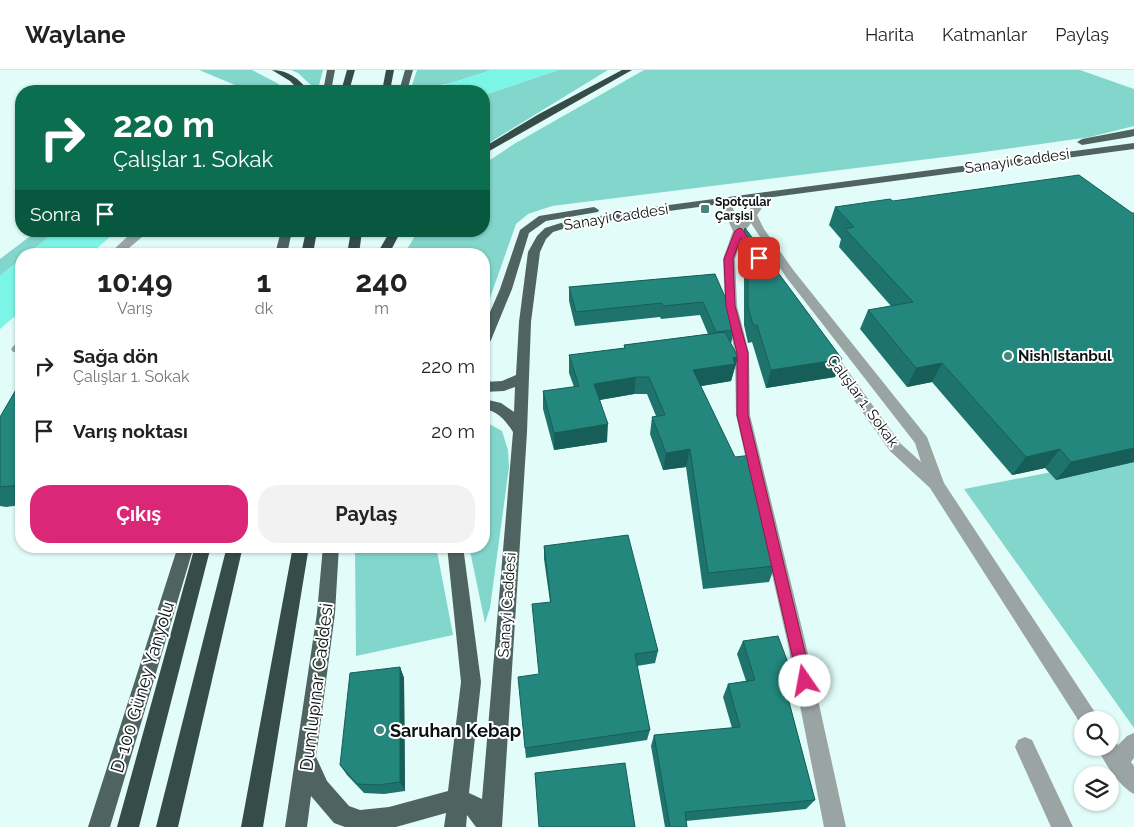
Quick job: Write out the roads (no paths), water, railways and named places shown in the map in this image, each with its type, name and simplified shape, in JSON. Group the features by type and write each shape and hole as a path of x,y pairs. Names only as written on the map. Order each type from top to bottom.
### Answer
{"highway":[{"path":"276,70 298,85"},
{"path":"347,85 351,70"},
{"path":"387,85 390,70"},
{"path":"592,88 617,70"},
{"path":"490,148 592,88 628,70"},
{"path":"386,248 393,237"},
{"path":"128,827 201,553"},
{"path":"167,827 234,553"},
{"path":"252,827 300,553"}],"main road":[{"path":"328,85 331,70"},
{"path":"405,85 409,70"},
{"name":"Sanayi Caddesi","path":"490,326 506,290 524,232 543,218 1072,144 1134,132"},
{"path":"1072,144 1084,152"},
{"name":"Sanayi Caddesi","path":"489,827 520,432 522,378 525,356 525,322 534,252 541,238 549,230 577,222 1134,146"},
{"path":"490,387 504,386 522,378"},
{"path":"490,404 503,410 513,420 520,432"},
{"name":"D-100 Güney Yanyolu","path":"99,827 184,553"},
{"name":"Dumlupınar Caddesi","path":"296,827 307,760 326,613 330,553"},
{"path":"455,827 472,682 456,553"},
{"path":"307,760 319,789 342,815 360,821 389,818 458,799 477,808 489,827"}],"street":[{"path":"766,195 739,231 729,259 731,306 742,353 743,415 797,645 835,827"},
{"path":"724,201 739,231 761,260"},
{"path":"752,215 759,229 790,274 922,441 936,484"},
{"path":"121,248 134,237"},
{"name":"Çalışlar 1. Sokak","path":"821,344 895,447 936,484 1084,711"},
{"path":"1119,750 1134,743"},
{"path":"1025,747 1062,827"},
{"path":"1114,756 1134,783"}],"place":[{"name":"Spotçular Çarşisi","path":"705,209"},
{"name":"Nish Istanbul","path":"1008,356"},
{"name":"Saruhan Kebap","path":"380,730"}]}
